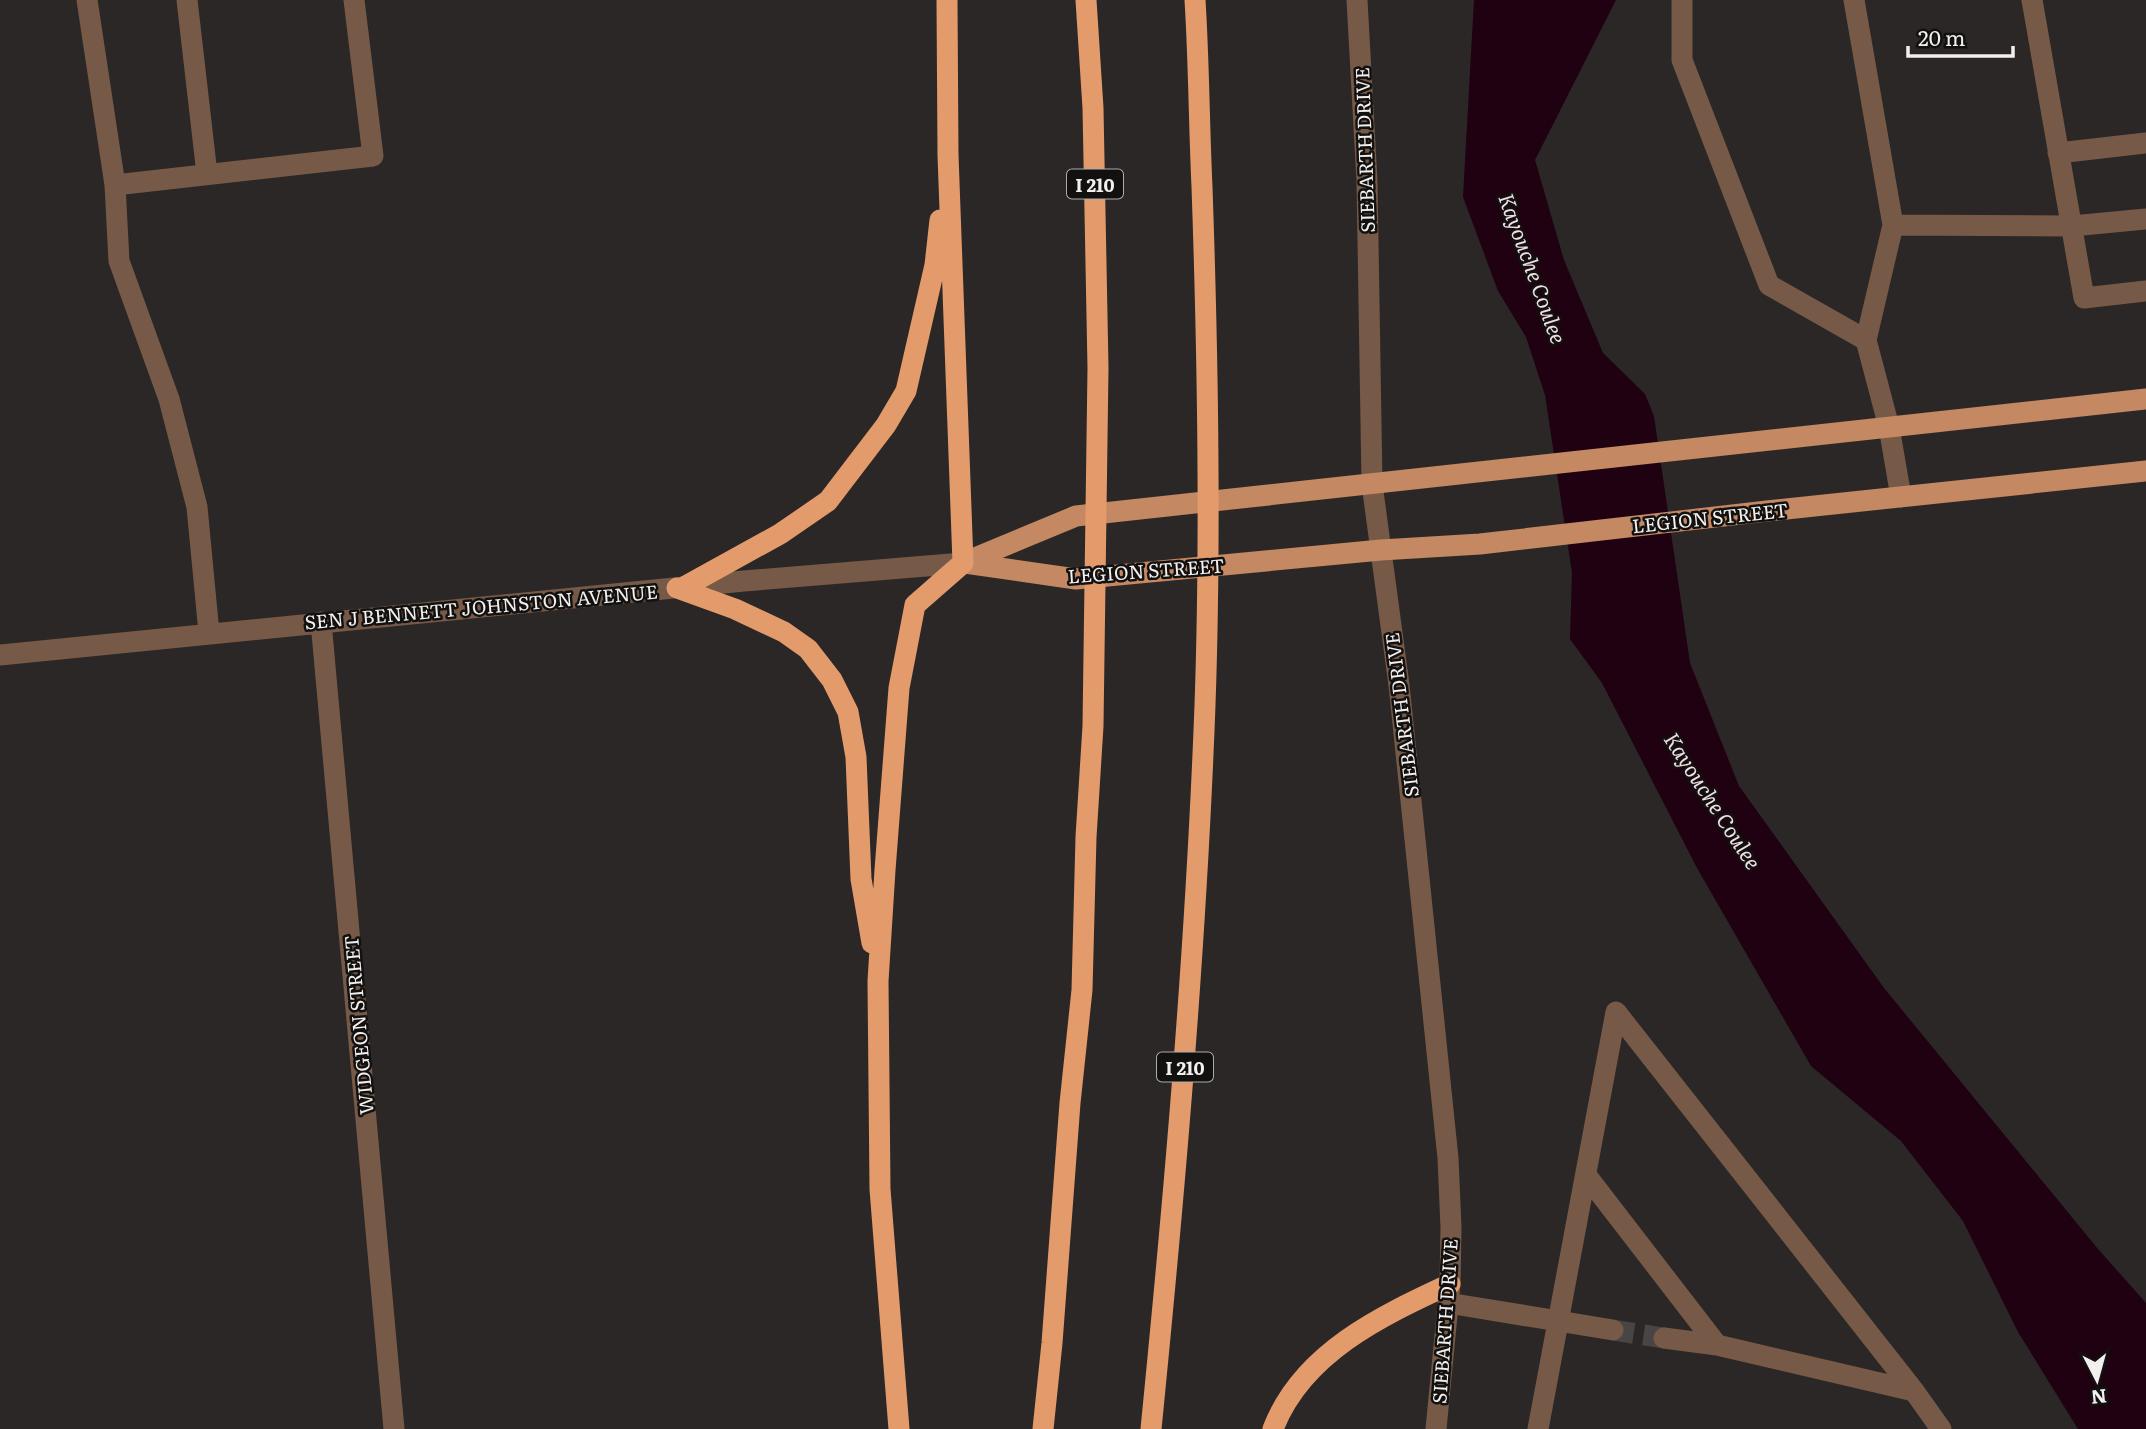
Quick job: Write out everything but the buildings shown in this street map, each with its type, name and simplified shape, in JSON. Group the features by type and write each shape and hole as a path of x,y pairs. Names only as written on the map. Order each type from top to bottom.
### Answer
{"highway":[{"path":"899,1429 880,1189 878,981 899,688 915,605 963,563 948,155 947,0"},
{"name":"I 210","path":"1043,1429 1082,990 1086,837 1093,726 1098,368 1093,108 1086,0"},
{"name":"I 210","path":"1151,1429 1184,1092 1205,704 1208,352 1195,0"},
{"path":"681,587 779,534 828,501 886,425 906,391 935,265 948,155"},
{"path":"681,587 784,632 808,649 832,681 848,712 856,757 861,879 878,981"},
{"path":"1273,1429 1288,1400 1332,1349 1397,1309 1449,1293"}],"main road":[{"path":"963,563 1076,516 2146,399"},
{"name":"LEGION STREET","path":"963,563 1076,579 1381,550 1480,544 2146,471"}],"street":[{"path":"87,0 115,185 119,261 169,399 198,507 209,633"},
{"path":"187,0 207,174"},
{"path":"115,185 373,156 354,0"},
{"name":"SIEBARTH DRIVE","path":"1357,0 1367,181 1372,484 1401,699 1442,1098 1451,1228 1449,1293 1436,1429"},
{"path":"1682,0 1682,60 1769,285 1866,340"},
{"path":"1854,0 1893,225 1866,340 1889,428 1901,497"},
{"path":"2032,0 2084,298 2146,291"},
{"path":"2058,153 2146,143"},
{"path":"1893,225 2072,226 2146,219"},
{"name":"SEN J BENNETT JOHNSTON AVENUE","path":"0,655 681,587 963,563"},
{"name":"WIDGEON STREET","path":"321,622 394,1429"},
{"path":"1538,1429 1616,1012 1941,1429"},
{"path":"1586,1175 1717,1345"},
{"path":"1449,1293 1560,1321 1614,1330"},
{"path":"1664,1338 1717,1345 1914,1391"}],"water":[{"name":"Kayouche Coulee","path":"1474,0 1616,0 1535,160 1564,260 1603,353 1645,394 1654,416 1690,663 1739,786 1884,988 2098,1249 2146,1303 2146,1429 2078,1429 2018,1332 1963,1221 1901,1141 1811,1066 1697,868 1602,683 1570,639 1572,573 1545,395 1526,337 1498,291 1463,197"}],"tunnel":[{"path":"1613,1330 1664,1338"}]}
